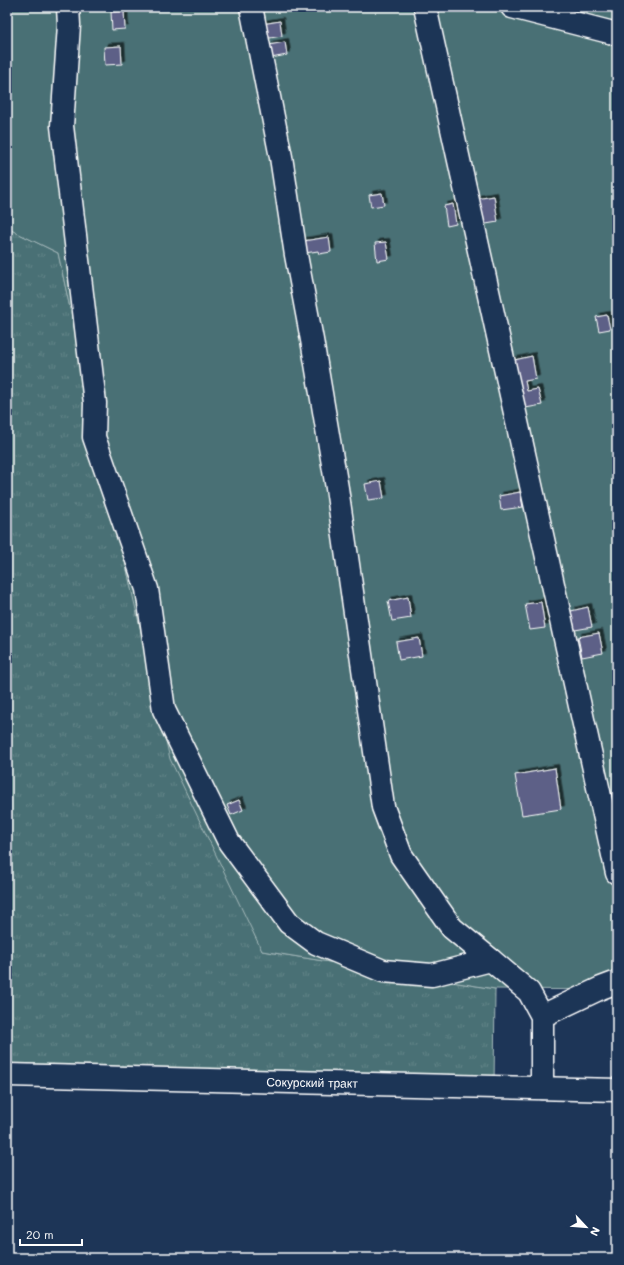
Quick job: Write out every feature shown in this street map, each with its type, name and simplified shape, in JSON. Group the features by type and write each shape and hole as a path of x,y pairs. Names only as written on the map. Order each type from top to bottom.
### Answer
{"street":[{"path":"68,7 69,25 62,126 96,403 94,437 147,589 164,710 229,842 289,923 316,943 383,971 432,975 491,960"},
{"path":"251,7 281,158 296,255 337,488 383,807 401,855 452,928 529,992 542,1016 542,1088"},
{"path":"425,7 617,873"},
{"path":"512,7 617,34"},
{"path":"542,1016 617,982"},
{"name":"Сокурский тракт","path":"7,1075 617,1090"}],"green space":[{"path":"7,7 504,7 617,47 617,990 495,989 262,951 170,759 58,253 7,228"},
{"path":"504,7 617,7 617,47"},
{"path":"7,228 58,253 131,588 262,951 495,989 494,1088 7,1075"}],"building":[{"path":"124,11 125,29 112,30 111,12"},
{"path":"280,21 282,36 264,39 262,24"},
{"path":"285,42 287,55 271,58 269,45"},
{"path":"121,46 122,64 105,65 104,47"},
{"path":"382,193 384,205 371,207 369,195"},
{"path":"494,196 498,222 480,225 476,199"},
{"path":"453,204 456,224 447,226 444,206"},
{"path":"329,237 331,252 319,254 318,251 305,253 303,241"},
{"path":"386,242 389,259 377,261 375,243"},
{"path":"607,315 610,329 599,331 596,317"},
{"path":"532,356 536,379 525,381 527,391 538,389 542,405 520,409 510,361"},
{"path":"381,481 384,498 368,500 365,484"},
{"path":"520,492 523,507 501,510 499,496"},
{"path":"408,597 411,618 392,621 388,601"},
{"path":"541,602 545,628 530,630 525,604"},
{"path":"588,607 592,627 575,630 571,611"},
{"path":"599,633 603,653 582,657 578,637"},
{"path":"419,638 422,656 399,660 396,642"},
{"path":"555,768 561,809 522,815 515,775"},
{"path":"239,800 243,810 231,815 227,805"}]}
